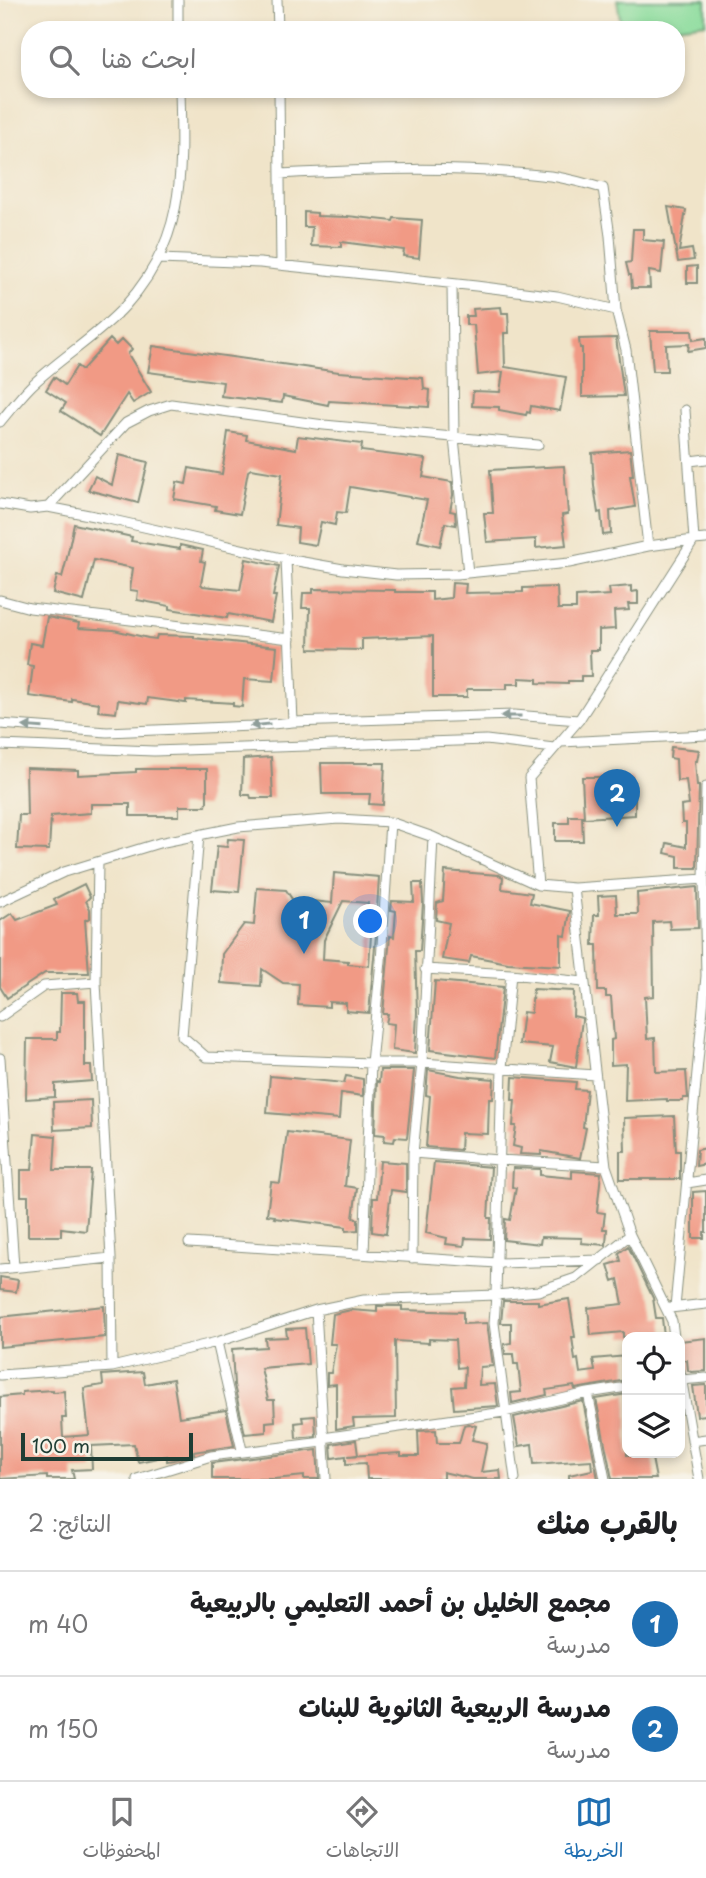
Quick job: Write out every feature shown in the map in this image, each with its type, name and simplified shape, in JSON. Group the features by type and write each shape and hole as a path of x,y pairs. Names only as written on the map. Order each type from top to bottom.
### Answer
{"street":[{"path":"178,0 178,21"},
{"path":"277,0 278,21"},
{"path":"0,422 30,387 125,306 160,259 177,205 182,162 180,98"},
{"path":"278,98 281,265"},
{"path":"280,174 371,169 484,172 552,176 603,188 616,310 626,350 648,546"},
{"path":"160,259 281,265 452,284 557,296 616,310"},
{"path":"452,284 454,439 468,573"},
{"path":"48,508 126,424 149,411 171,404 324,425 538,445"},
{"path":"538,885 529,778 579,720 694,540 685,410"},
{"path":"690,461 706,459"},
{"path":"0,503 116,520 285,559 396,575 468,573 569,563 648,546 706,539"},
{"path":"285,559 293,722"},
{"path":"0,600 30,608 290,639"},
{"path":"0,724 107,732 293,722 514,715 579,720"},
{"path":"0,745 154,751 486,740 557,745 706,735"},
{"path":"673,1332 670,1308 687,1183 706,976 706,787"},
{"path":"0,902 64,872 159,843 237,827 339,819 390,822 433,837 538,885 574,888 704,879"},
{"path":"364,1254 371,1063 390,822"},
{"path":"199,835 182,1036 206,1057 422,1063 595,1076"},
{"path":"412,1258 413,1153 422,1063 433,837"},
{"path":"99,862 96,982 111,1258 112,1367"},
{"path":"574,888 606,1166 630,1235 670,1308"},
{"path":"425,969 583,982"},
{"path":"511,974 502,1068 494,1323 515,1479"},
{"path":"0,1017 44,986 96,982"},
{"path":"0,1058 14,1267"},
{"path":"413,1153 606,1166"},
{"path":"687,1183 706,1180"},
{"path":"0,1375 112,1367 217,1342 316,1310 364,1300 538,1291 576,1278 630,1235"},
{"path":"189,1243 497,1263 600,1260"},
{"path":"0,1269 111,1258"},
{"path":"670,1308 706,1304"},
{"path":"316,1310 327,1479"},
{"path":"217,1342 242,1450"},
{"path":"685,1377 706,1378"},
{"path":"137,1479 211,1456 242,1450 505,1412 622,1388"},
{"path":"588,1393 605,1479"},
{"path":"683,1395 699,1479"},
{"path":"692,1441 706,1439"}],"green space":[{"path":"617,0 706,0 706,23 685,26 685,21 620,21"}],"building":[{"path":"668,207 686,210 679,251 692,249 694,260 678,262"},
{"path":"304,212 317,213 317,216 393,221 394,218 422,220 419,258 403,256 404,250 341,242 341,247 311,246 312,227 304,227"},
{"path":"633,229 643,229 643,240 664,242 661,273 649,271 650,288 632,288 626,263 631,262"},
{"path":"697,266 697,283 687,283 687,267"},
{"path":"501,307 502,313 508,313 509,333 504,333 505,367 566,377 560,411 531,406 530,413 527,412 526,415 499,410 499,407 472,406 473,391 500,392 503,372 478,375 474,325 466,325 466,316 474,316 473,309"},
{"path":"650,331 692,331 693,340 706,338 706,348 688,351 689,344 666,345 667,371 653,371"},
{"path":"616,338 624,396 582,397 582,348 579,339"},
{"path":"110,339 116,345 122,339 132,349 128,354 151,392 133,403 127,394 100,436 61,411 66,403 46,390 54,377 65,385 77,366 82,370"},
{"path":"153,346 339,372 423,378 424,389 430,390 429,407 329,401 328,405 283,396 282,403 221,396 223,382 148,372"},
{"path":"228,432 247,435 246,440 296,449 298,436 362,444 361,451 426,459 423,477 452,482 450,511 455,512 456,525 445,523 440,546 418,541 427,500 350,487 346,513 337,512 335,525 321,522 316,545 297,542 298,528 276,525 282,474 251,469 248,471 240,514 215,510 216,506 174,499 177,482 186,484 189,468 222,474"},
{"path":"630,450 633,476 630,476 635,507 610,511 611,534 603,535 601,512 598,513 594,486 592,453"},
{"path":"119,455 148,462 138,503 88,490 95,476 112,485"},
{"path":"564,466 568,514 562,515 566,545 536,548 536,539 487,542 484,513 493,513 490,470"},
{"path":"74,524 132,537 131,541 180,549 180,545 203,550 203,586 240,590 246,559 279,566 271,622 228,614 227,618 170,609 170,606 137,600 138,591 130,590 133,568 94,560 84,601 53,593 57,576 62,577"},
{"path":"452,583 466,584 465,593 523,592 523,588 557,587 558,609 576,609 576,597 610,595 609,588 631,586 631,592 638,591 638,604 628,604 629,610 614,611 615,629 599,630 599,650 590,650 591,676 581,676 581,681 568,681 568,684 537,683 537,679 519,678 519,684 507,684 507,689 467,689 467,697 433,697 433,636 362,639 362,650 309,649 310,608 302,608 303,593 313,593 313,589 432,592 432,600 451,598"},
{"path":"47,617 79,623 78,628 114,630 148,638 156,639 157,635 194,636 277,647 274,681 244,679 242,707 233,706 233,703 186,700 186,703 148,698 147,704 118,700 116,713 98,711 99,703 29,696 33,666 27,665 30,643 42,645"},
{"path":"671,747 699,750 695,761 699,786 697,868 678,868 678,856 665,853 667,843 686,847 686,823 682,823 681,806 689,805 686,780 677,781 676,759 670,758"},
{"path":"271,757 273,798 251,798 250,795 242,795 243,759"},
{"path":"321,763 385,763 383,805 369,804 370,794 322,794"},
{"path":"26,768 78,770 78,775 136,772 136,769 207,769 207,802 206,806 179,806 179,816 130,816 130,804 91,804 91,813 51,816 49,850 17,849 19,815 27,815"},
{"path":"582,777 632,777 635,815 584,818"},
{"path":"569,816 582,816 583,841 555,841 555,823 569,823"},
{"path":"228,839 244,840 239,892 212,890 217,846 227,847"},
{"path":"445,871 499,875 503,877 502,889 532,893 530,903 570,911 566,936 561,935 561,966 508,963 471,956 469,963 442,959 449,923 436,920 437,903 443,901"},
{"path":"334,873 379,877 377,909 368,908 368,903 343,901 324,940 323,959 369,966 371,935 376,935 369,1013 346,1011 346,1003 329,1002 329,1007 298,1005 299,984 283,983 262,969 261,986 221,983 222,954 244,924 254,925 257,888 286,890 292,899 332,903"},
{"path":"413,883 422,883 423,903 420,951 415,951 415,1053 392,1050 394,1024 386,1023 388,1014 383,1014 390,936 394,937 396,911 391,910 392,901 414,902"},
{"path":"84,884 90,897 86,901 90,918 85,920 89,973 45,973 7,998 0,987 0,921 12,913 17,920 57,905 54,899"},
{"path":"697,887 698,928 670,929 669,921 653,922 654,996 645,997 647,1039 655,1038 656,1072 686,1071 688,1098 683,1098 683,1101 625,1101 626,1064 611,1065 611,1040 614,1039 611,997 606,997 606,991 598,991 597,945 593,945 594,915 599,915 598,896 616,895 617,914 638,914 637,893"},
{"path":"435,981 503,987 495,1058 430,1050"},
{"path":"533,989 574,991 573,1016 582,1018 576,1067 550,1062 553,1047 519,1044 523,1012 531,1013"},
{"path":"61,993 77,993 78,1001 85,1001 85,1066 91,1066 92,1081 55,1084 55,1097 26,1099 27,1039 57,1039 57,1032 60,1032"},
{"path":"380,1070 414,1070 407,1138 395,1137 394,1142 384,1141 385,1135 375,1134 377,1081 379,1082"},
{"path":"428,1070 494,1079 493,1099 489,1099 488,1134 461,1133 460,1150 426,1147 430,1096 426,1095"},
{"path":"270,1076 344,1083 346,1076 363,1079 363,1096 341,1093 339,1119 267,1113"},
{"path":"513,1077 576,1082 575,1089 587,1090 583,1127 586,1128 580,1158 541,1151 541,1155 520,1154 521,1148 513,1146 516,1126 513,1126"},
{"path":"91,1100 92,1128 54,1130 53,1102"},
{"path":"674,1116 676,1151 680,1151 680,1179 620,1179 620,1151 625,1151 624,1118"},
{"path":"287,1132 350,1140 345,1186 357,1188 353,1218 358,1219 358,1230 346,1231 346,1227 267,1215 271,1182 280,1183"},
{"path":"35,1134 56,1136 54,1170 91,1170 86,1231 61,1228 61,1236 28,1236 28,1196 21,1196 21,1170 32,1170"},
{"path":"706,1148 706,1164 696,1166 697,1150"},
{"path":"380,1161 406,1163 406,1192 391,1190 386,1234 372,1232 373,1198 377,1198"},
{"path":"434,1162 491,1167 488,1218 491,1218 490,1239 465,1238 464,1246 446,1244 447,1238 426,1233"},
{"path":"513,1168 540,1169 540,1175 572,1178 572,1171 601,1173 597,1212 605,1213 603,1229 607,1229 606,1245 581,1243 582,1238 541,1237 540,1244 504,1240 505,1219 510,1220 516,1188 512,1187"},
{"path":"706,1191 706,1232 704,1238 693,1238 693,1192"},
{"path":"628,1246 653,1298 656,1318 662,1318 663,1332 591,1335 588,1308 623,1304 618,1279 613,1281 608,1265 621,1261 619,1253"},
{"path":"0,1277 18,1280 16,1292 0,1290"},
{"path":"569,1299 575,1337 572,1337 575,1360 578,1359 580,1373 595,1371 593,1359 622,1356 622,1381 575,1389 574,1386 546,1390 547,1395 512,1403 511,1393 521,1392 518,1364 514,1364 513,1354 505,1354 504,1344 511,1343 511,1323 501,1323 503,1301 538,1301 538,1304"},
{"path":"104,1306 105,1337 0,1347 0,1317"},
{"path":"377,1306 402,1306 402,1310 463,1312 463,1324 487,1323 493,1366 480,1367 479,1385 495,1384 498,1406 454,1409 452,1387 464,1386 465,1367 457,1368 455,1340 429,1339 429,1343 395,1341 396,1418 353,1419 354,1426 336,1429 336,1384 327,1385 327,1373 331,1373 336,1344 330,1344 333,1314 351,1310 377,1312"},
{"path":"305,1328 308,1364 261,1368 268,1400 274,1400 275,1421 266,1422 266,1432 245,1434 234,1385 232,1349 266,1347 265,1338 287,1337 286,1329"},
{"path":"706,1338 706,1371 688,1370 685,1340"},
{"path":"143,1372 145,1384 173,1379 179,1417 226,1410 234,1446 193,1452 194,1454 167,1461 167,1456 138,1462 134,1444 91,1446 92,1469 72,1470 74,1479 47,1479 47,1476 0,1479 0,1397 22,1395 22,1392 64,1391 66,1418 62,1418 63,1437 89,1435 84,1388 103,1385 102,1375"},
{"path":"706,1385 706,1415 697,1416 693,1386"},
{"path":"622,1395 622,1458 652,1458 656,1479 612,1479 596,1399"},
{"path":"583,1401 598,1479 569,1479 569,1475 592,1470 591,1460 534,1464 532,1444 519,1446 514,1417"},
{"path":"315,1416 316,1436 296,1438 295,1423 303,1422 302,1417"},
{"path":"464,1425 476,1426 472,1440 487,1443 481,1472 500,1470 501,1479 473,1479 443,1472 443,1479 367,1479 366,1463 346,1464 346,1456 332,1458 331,1444 356,1440 358,1455 348,1456 401,1453 401,1456 419,1456 418,1431 436,1430 437,1443 459,1443"},
{"path":"317,1450 319,1479 304,1479 304,1476 212,1479 212,1463"}],"place":[{"name":"مدرسة الربيعية الثانوية للبنات","path":"617,827"},
{"name":"مجمع الخليل بن أحمد التعليمي بالربيعية","path":"304,954"}]}
